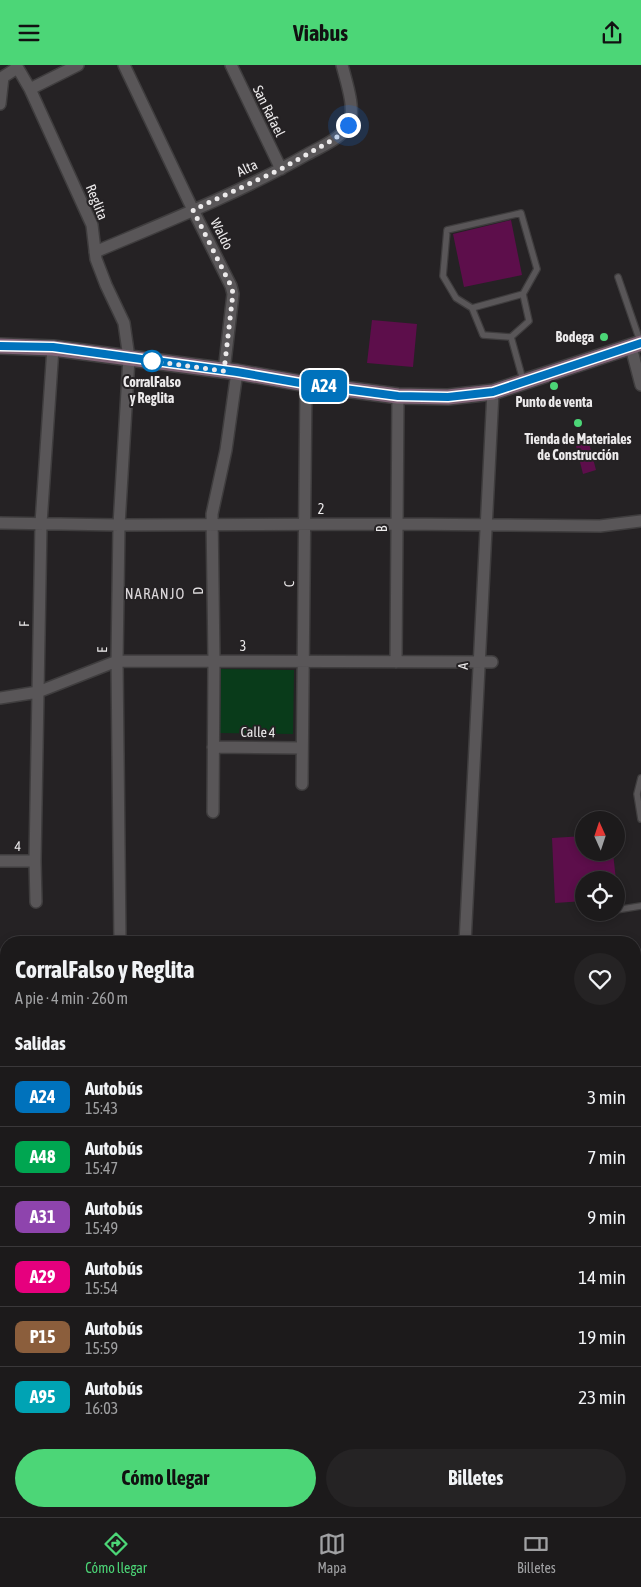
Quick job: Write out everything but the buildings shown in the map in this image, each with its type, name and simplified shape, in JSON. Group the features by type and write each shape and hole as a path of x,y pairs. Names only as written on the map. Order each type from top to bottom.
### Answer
{"main road":[{"path":"0,346 53,347 398,396 448,397 493,392 637,344"}],"street":[{"path":"30,89 78,65"},
{"name":"Waldo","path":"124,65 231,286 233,293 231,371"},
{"name":"San Rafael","path":"231,65 281,169"},
{"name":"Alta","path":"95,252 193,210 281,169 336,138 348,125 353,112 343,65"},
{"path":"0,72 16,66"},
{"path":"0,104 3,77 16,66"},
{"name":"Reglita","path":"16,66 30,89 92,225 96,259 124,323 129,358"},
{"path":"637,344 641,385"},
{"name":"F","path":"36,902 35,861 41,523 53,347"},
{"name":"E","path":"120,936 117,661 119,525 129,358"},
{"name":"D","path":"213,812 214,661 212,514 226,450 231,371"},
{"name":"C","path":"302,784 306,384"},
{"name":"A","path":"465,936 493,392"},
{"name":"B","path":"396,662 398,396"},
{"name":"2","path":"0,523 600,526 641,521"},
{"name":"3","path":"0,698 38,692 117,661 492,662"},
{"name":"Calle 4","path":"213,747 302,748"},
{"name":"4","path":"0,861 35,861"}],"lane":[{"path":"521,213 537,269 523,293 529,321 511,337 483,335 472,307 456,298 443,276 447,231 521,213"},
{"path":"618,277 637,344"},
{"path":"472,307 523,293"},
{"path":"511,337 524,382"},
{"path":"641,779 638,795 641,819"},
{"path":"625,909 641,906"}],"green space":[{"path":"221,669 294,670 293,734 220,733"}],"bus line":[{"name":"A24","path":"0,346 53,347 398,396 448,397 493,392 641,343"}],"place":[{"name":"Bodega","path":"604,337"},
{"name":"CorralFalso y Reglita","path":"152,361"},
{"name":"Punto de venta","path":"554,386"},
{"name":"Tienda de Materiales de Construcción","path":"578,423"}],"district":[{"name":"NARANJO","path":"155,594"}],"route":[{"path":"152,361 224,371 233,293 193,210 281,169 336,138 348,125"}]}
